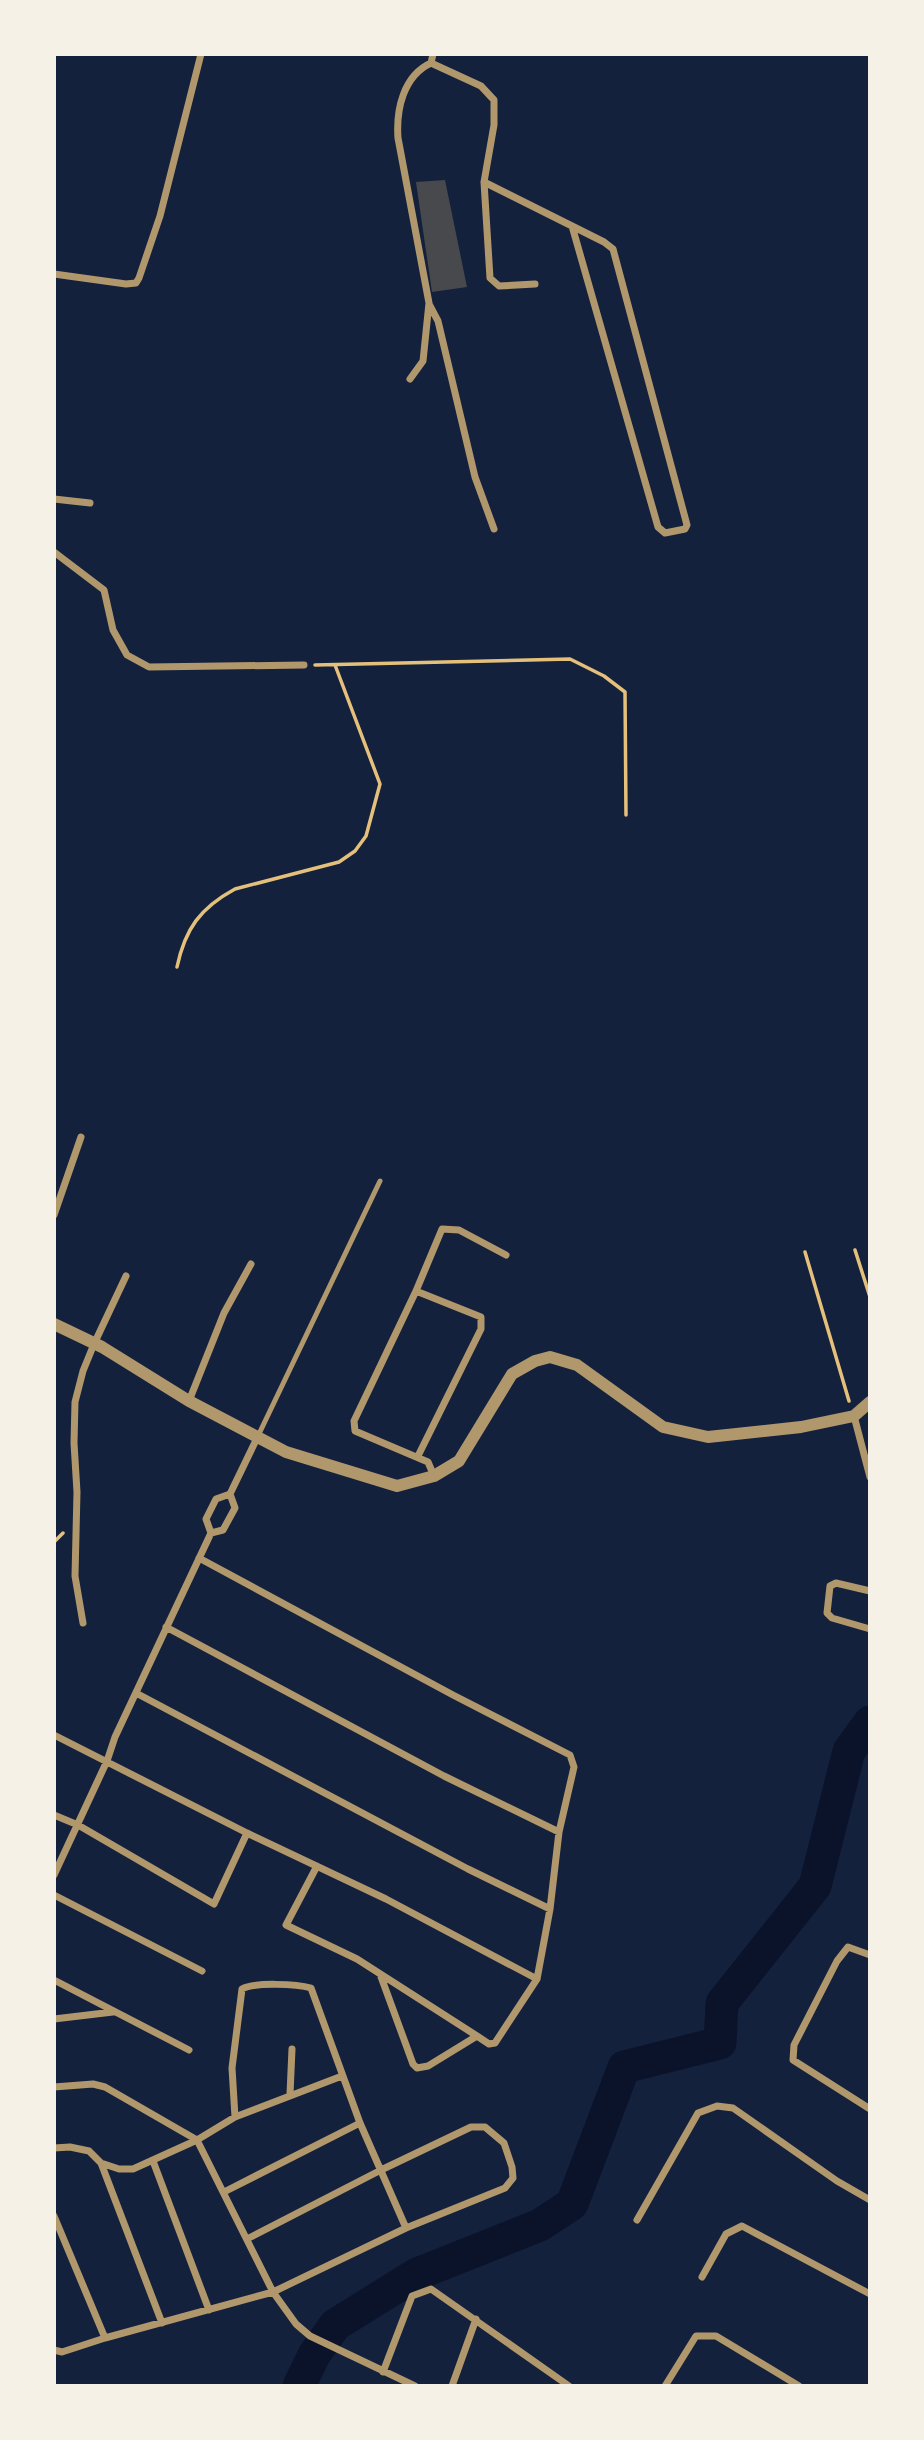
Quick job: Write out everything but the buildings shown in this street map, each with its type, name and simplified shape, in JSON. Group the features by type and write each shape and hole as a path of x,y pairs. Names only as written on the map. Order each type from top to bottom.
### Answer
{"street":[{"path":"54,274 136,283 160,216 201,54"},
{"path":"431,63 433,54"},
{"path":"494,529 475,477 438,321 429,303 398,138 397,120 402,95 420,68 431,63 481,86 494,100 494,125 484,182 490,278 499,286 535,284"},
{"path":"484,182 572,226 604,242 613,249 687,525 685,529 665,533 658,527 572,226"},
{"path":"410,379 423,361 429,303"},
{"path":"54,499 90,503"},
{"path":"54,552 104,590 113,630 127,655 149,667 304,666"},
{"path":"54,1215 81,1137"},
{"path":"435,1476 428,1462 418,1456 355,1431 354,1421 416,1291 442,1229 459,1230 506,1255"},
{"path":"189,1401 224,1313 251,1264"},
{"path":"83,1623 74,1563 77,1506 75,1402 94,1343 126,1276"},
{"path":"416,1291 481,1317 481,1329 418,1456"},
{"path":"54,1324 94,1343 189,1401 286,1452 397,1486 435,1476 459,1461 512,1374 550,1357 577,1365 663,1427 708,1437 802,1427 854,1416 870,1402"},
{"path":"854,1416 870,1477"},
{"path":"54,1875 107,1761 115,1737 211,1533 206,1519 216,1499 229,1494 258,1436"},
{"path":"211,1533 223,1530 234,1508 229,1494"},
{"path":"200,1558 570,1755 573,1767 559,1832 550,1909 537,1979 495,2043 489,2043 477,2036 358,1959 286,1924 317,1866"},
{"path":"870,1591 836,1583 830,1586 827,1613 832,1618 870,1629"},
{"path":"166,1627 444,1776 559,1832"},
{"path":"136,1693 550,1909"},
{"path":"54,1735 247,1833 386,1899 537,1979"},
{"path":"54,1815 78,1825 214,1904 247,1833"},
{"path":"54,1895 202,1971"},
{"path":"870,1955 848,1947 837,1961 794,2045 793,2060 870,2109"},
{"path":"380,1974 417,2068 428,2066 477,2036"},
{"path":"54,1980 189,2050"},
{"path":"235,2117 232,2068 242,1989 250,1984 311,1988 360,2123 406,2228"},
{"path":"54,2020 114,2012"},
{"path":"290,2094 292,2049"},
{"path":"101,2163 119,2169 133,2169 197,2140 235,2117 342,2076"},
{"path":"54,2087 93,2084 106,2087 197,2140 273,2292 296,2324 310,2336 410,2385"},
{"path":"636,2220 698,2113 717,2106 733,2108 837,2182 870,2200"},
{"path":"225,2192 360,2123"},
{"path":"54,2350 62,2353 105,2338 273,2292 406,2228 505,2188 513,2178 512,2167 504,2143 485,2127 471,2127 247,2239"},
{"path":"54,2148 70,2147 89,2151 101,2163 162,2323"},
{"path":"153,2161 209,2310"},
{"path":"54,2216 105,2338"},
{"path":"702,2277 726,2234 742,2226 870,2294"},
{"path":"383,2372 410,2301 417,2293 432,2289 569,2386"},
{"path":"452,2386 476,2319"},
{"path":"665,2386 695,2336 716,2336 799,2386"}],"lane":[{"path":"258,1436 380,1181"}],"path":[{"path":"304,666 569,659 604,676 625,692 626,815"},
{"path":"177,967 181,947 191,926 219,898 235,890 339,862 355,851 366,836 380,784 335,665"},
{"path":"855,1250 870,1297"},
{"path":"804,1252 854,1416"}],"waterway":[{"path":"299,2386 314,2355 335,2325 417,2274 540,2225 572,2204 624,2067 720,2043 722,2003 815,1886 849,1751 870,1722"}]}
